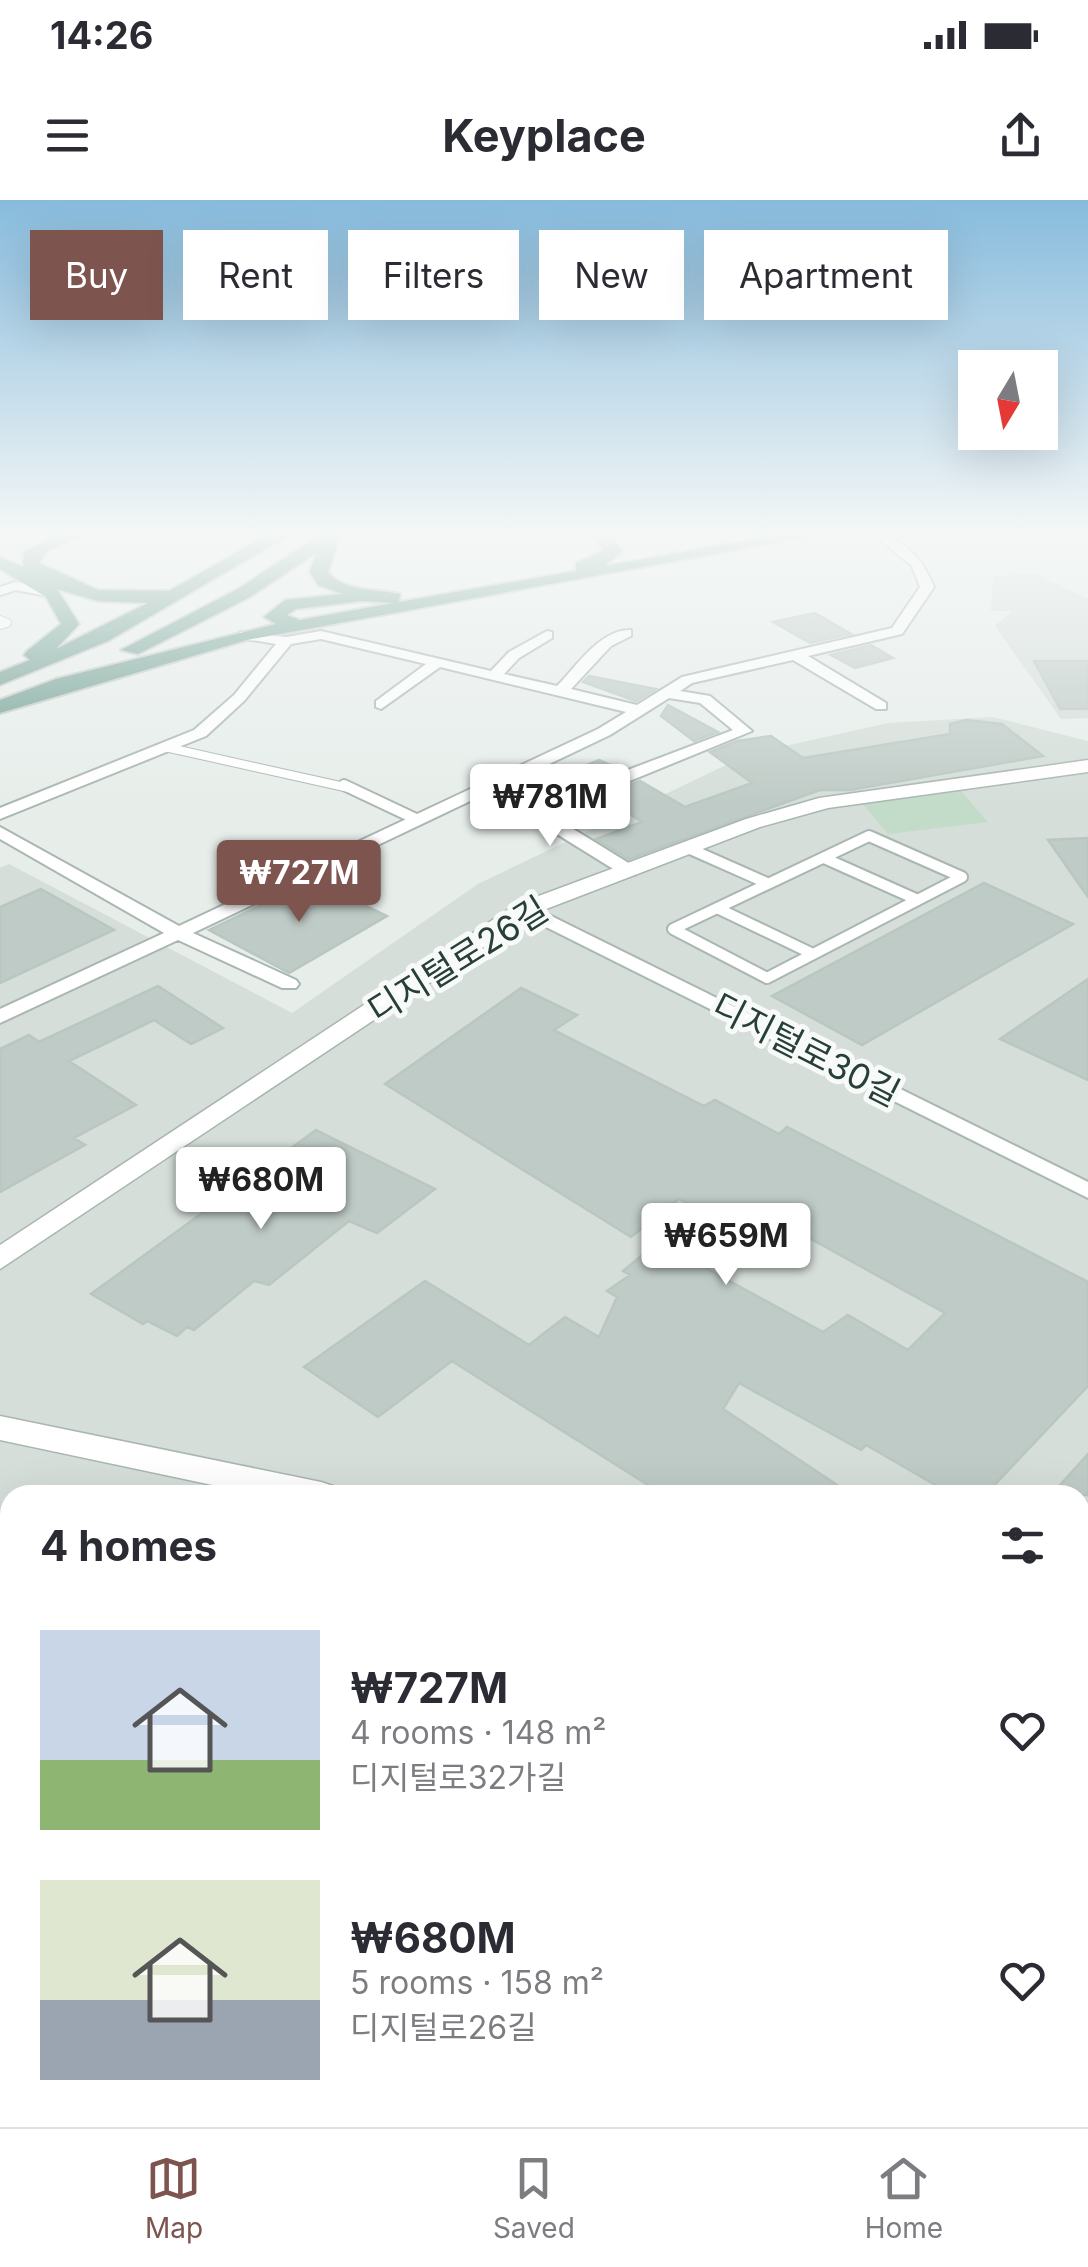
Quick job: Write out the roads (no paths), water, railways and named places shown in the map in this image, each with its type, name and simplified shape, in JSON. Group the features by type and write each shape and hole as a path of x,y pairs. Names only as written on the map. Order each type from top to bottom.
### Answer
{"main road":[{"path":"0,678 61,637 69,625"},
{"path":"0,678 124,625"},
{"path":"45,691 179,625"},
{"path":"0,707 245,635 304,625"}],"street":[{"path":"0,1017 604,732 687,680 897,631 901,625"},
{"path":"561,692 606,642 626,633"},
{"path":"245,635 286,642 321,635 640,710"},
{"path":"494,676 514,656 547,635"},
{"path":"0,814 200,733 239,698 286,642"},
{"path":"796,656 881,706"},
{"path":"381,704 435,664"},
{"path":"630,870 537,814 562,800 744,731 706,699 666,693"},
{"name":"디지털로26길","path":"0,1259 525,909 826,802 1088,766"},
{"path":"508,778 562,800"},
{"path":"0,832 178,933 289,984"},
{"name":"디지털로30길","path":"525,909 1088,1191"},
{"path":"0,1428 273,1485"}],"lane":[{"path":"165,747 335,782 418,820"},
{"path":"869,836 962,877 767,978 673,930 766,883 824,858 869,836"},
{"path":"688,848 766,883"},
{"path":"824,858 918,900"},
{"path":"716,908 814,954"}]}
